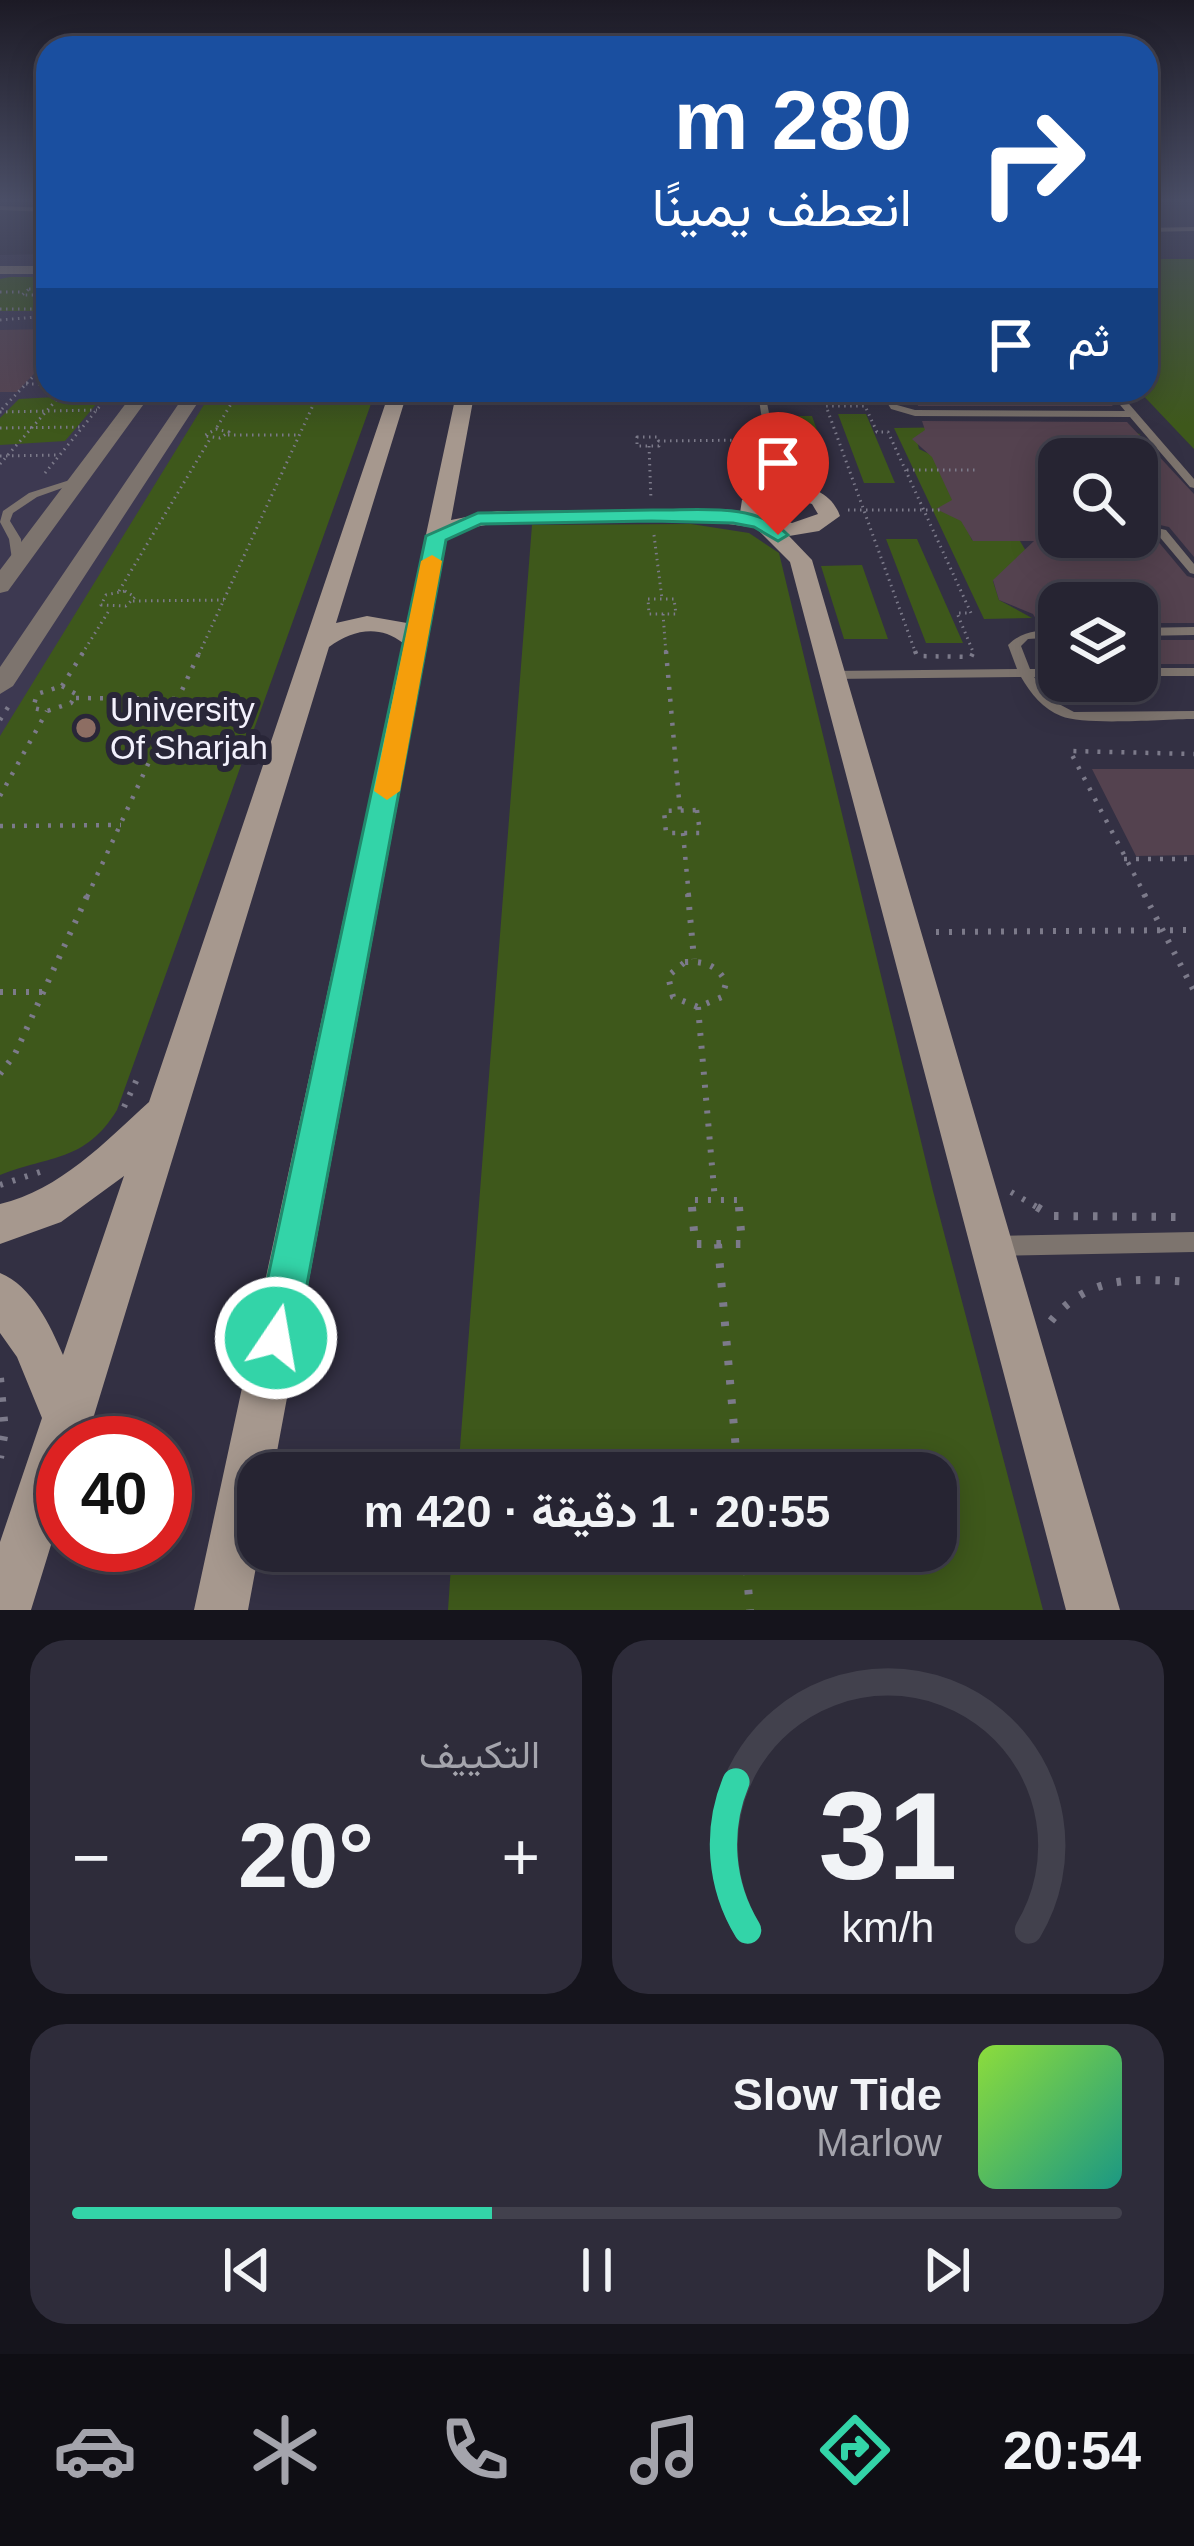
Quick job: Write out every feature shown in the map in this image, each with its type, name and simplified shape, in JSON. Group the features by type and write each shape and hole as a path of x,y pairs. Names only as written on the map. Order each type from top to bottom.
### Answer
{"street":[{"path":"0,586 136,402"},
{"path":"0,686 188,402"},
{"path":"70,1416 395,402"},
{"path":"221,1610 464,402"},
{"path":"447,483 486,500 574,510 722,516 816,532"},
{"path":"436,536 478,518 706,503 787,491 808,494 831,675 1093,1610"},
{"path":"756,497 748,510 762,523 816,532"},
{"path":"316,644 341,628 376,623 405,631 416,642"},
{"path":"3,1218 94,1176 170,1108"},
{"path":"0,1295 34,1341 65,1416"},
{"path":"4,1610 36,1516"}],"lane":[{"path":"764,402 760,406 774,464 808,494"},
{"path":"891,402 915,413 1132,414"},
{"path":"1122,402 1194,485"},
{"path":"756,497 774,464"},
{"path":"17,563 15,539 5,521 8,511 33,495 77,481"},
{"path":"1158,533 1166,535 1194,571"},
{"path":"1158,632 1194,631"},
{"path":"1038,637 1018,640 1015,652 1025,674 1051,707 1066,715 1194,715"},
{"path":"1158,672 1194,671"},
{"path":"831,675 1038,674"},
{"path":"992,1246 1194,1242"}],"path":[{"path":"0,292 36,292"},
{"path":"14,309 28,294"},
{"path":"21,316 30,309"},
{"path":"0,310 36,309"},
{"path":"0,320 36,317"},
{"path":"0,412 36,374"},
{"path":"26,384 36,384"},
{"path":"0,464 55,402"},
{"path":"38,478 104,402"},
{"path":"217,428 230,402"},
{"path":"0,1074 15,1054 315,402"},
{"path":"826,406 865,406 877,432 888,431 971,613 957,613 975,652 971,657 917,656 864,510 826,406"},
{"path":"0,412 98,410"},
{"path":"0,428 85,427"},
{"path":"210,439 204,434 217,428 228,430 229,435"},
{"path":"110,609 100,602 119,591 210,439 300,434"},
{"path":"658,441 768,439"},
{"path":"0,456 62,455"},
{"path":"905,470 979,470"},
{"path":"816,532 864,510 940,510"},
{"path":"119,591 134,594 133,601"},
{"path":"648,599 674,599 676,614 663,614 649,614 648,599"},
{"path":"62,686 110,609 133,601 224,600"},
{"path":"663,614 680,811"},
{"path":"47,711 33,708 32,699 44,689 62,686 74,690 75,698"},
{"path":"0,796 47,711 75,698 178,699"},
{"path":"1194,754 1070,751 1194,991"},
{"path":"697,810 700,833 666,833 664,811 680,811 697,810"},
{"path":"0,817 0,826 121,825"},
{"path":"683,833 694,961"},
{"path":"1124,859 1193,861"},
{"path":"925,932 1194,930"},
{"path":"694,961 712,964 726,983 722,997 698,1007 673,997 667,983 677,965 694,961"},
{"path":"0,992 44,992"},
{"path":"698,1007 715,1200"},
{"path":"119,1118 137,1079"},
{"path":"3,1218 60,1166"},
{"path":"1003,1183 1016,1199 1052,1216 1194,1217"},
{"path":"692,1200 738,1200 742,1244 718,1244 695,1244 692,1200"},
{"path":"718,1244 737,1452"},
{"path":"1052,1343 1051,1320 1075,1291 1109,1280 1194,1282"},
{"path":"0,1378 5,1400 0,1458"},
{"path":"747,1572 750,1610"}],"shaded area":[{"name":"University Of Sharjah","path":"0,275 36,275 36,402 317,402 0,1077"}],"green space":[{"path":"1158,275 1194,275 1194,449 1149,402 1158,402"},
{"path":"36,277 36,311 0,311 0,279"},
{"path":"19,399 98,402 65,441 0,445 0,418"},
{"path":"206,402 372,402 117,1110 79,1148 0,1175 0,736"},
{"path":"838,414 866,414 895,483 864,483"},
{"path":"778,416 812,416 829,464 793,464"},
{"path":"1120,425 1141,435 916,436 919,449 940,459 945,484 972,540 1020,541 1036,568 1010,571 993,581 999,600 1032,618 984,619 894,428"},
{"path":"691,524 749,533 779,553 933,1191 1043,1610 448,1610 451,1572 957,1572 957,1452 460,1452 532,525"},
{"path":"886,539 917,539 963,643 926,643"},
{"path":"862,565 888,639 844,639 821,566"}],"building":[{"path":"36,329 36,372 17,392 0,392 0,330"},
{"path":"917,402 1109,402 1113,406 918,406"},
{"path":"922,421 1127,422 1142,438 1038,438 1038,558 1158,558 1158,541 1194,578 1194,623 1158,623 1158,582 1038,582 1038,623 1033,614 999,600 993,580 1034,541 973,541 961,521 936,509 952,500 932,457 912,439 925,430"},
{"path":"1158,455 1194,494 1194,557 1169,527 1158,525"},
{"path":"1158,640 1194,640 1194,664 1158,664"},
{"path":"1092,769 1194,769 1194,855 1136,856"}],"slow traffic":[{"path":"387,791 432,561"}],"place":[{"name":"University Of Sharjah","path":"86,728"}],"route":[{"path":"276,1338 436,536 478,518 652,515 733,517 760,523 778,535"}]}
